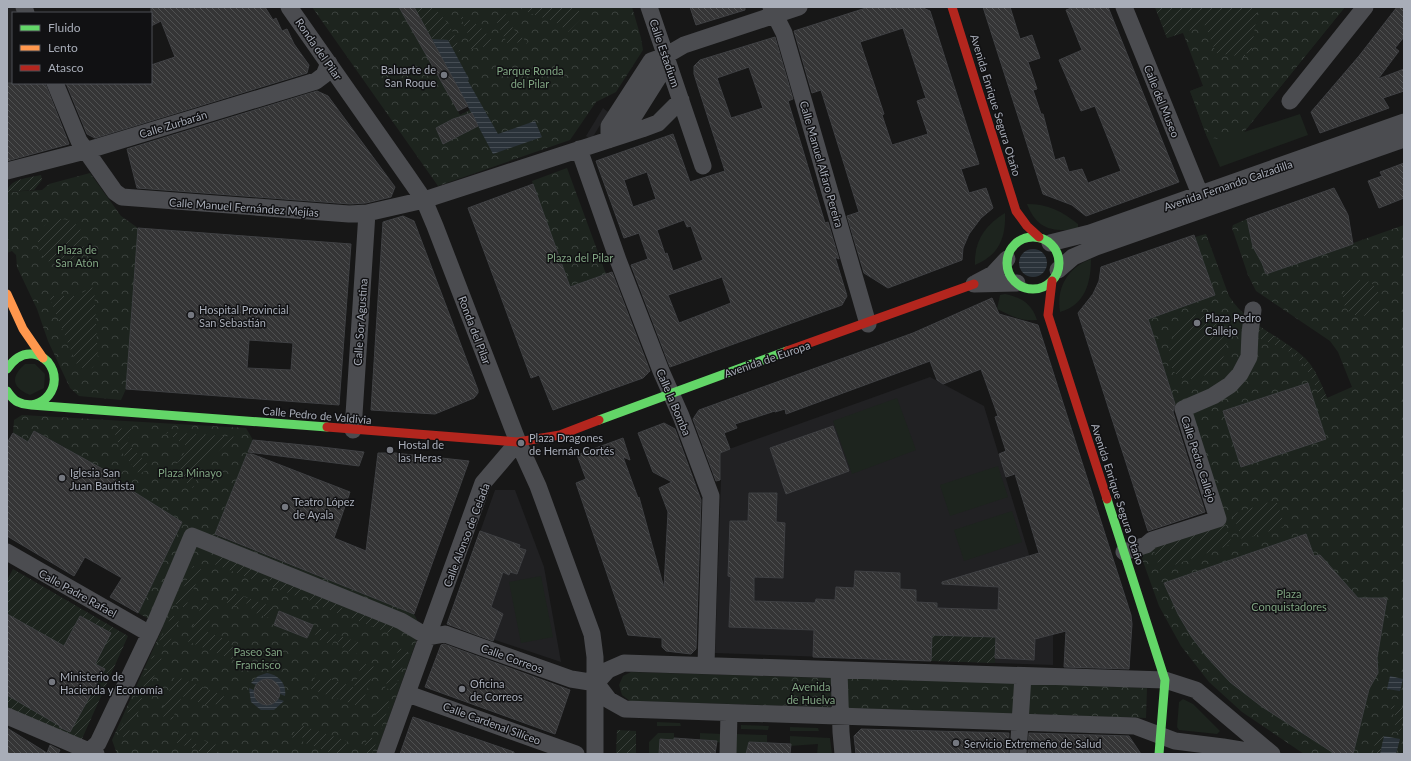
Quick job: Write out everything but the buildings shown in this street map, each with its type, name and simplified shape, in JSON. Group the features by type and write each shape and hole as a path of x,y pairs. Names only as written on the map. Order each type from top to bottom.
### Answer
{"street":[{"name":"Ronda del Pilar","path":"289,7 424,200 518,442 538,486 592,634 595,646 596,683 595,754"},
{"name":"Calle Estadium","path":"650,7 665,56 681,100"},
{"path":"616,138 663,70 665,56 684,44 773,11 799,7"},
{"name":"Avenida Enrique Segura Otaño","path":"952,7 1016,211 1027,226 1045,240"},
{"name":"Calle del Museo","path":"1124,7 1200,194"},
{"path":"1290,100 1365,7"},
{"name":"Calle Manuel Alfaro Pereira","path":"773,11 784,33 868,324"},
{"name":"Calle Zurbarán","path":"7,171 85,151 316,81 324,74 329,63"},
{"name":"Calle Manuel Fernández Mejías","path":"55,84 85,151 115,192 127,199 349,214 367,213 424,200"},
{"path":"424,200 658,123 681,100 704,166"},
{"name":"Avenida Fernando Calzadilla","path":"1045,240 1090,233 1404,122"},
{"name":"Avenida Fernando Calzadilla","path":"1055,275 1073,257 1096,247 1404,139"},
{"name":"Calle la Bomba","path":"580,149 618,260 661,371 672,392 711,496 706,665"},
{"name":"Calle Sor Agustina","path":"353,430 367,213"},
{"path":"974,284 993,274 1007,260 1011,248 1018,241 1028,237 1045,240 1058,255 1055,275 1047,285 1035,289 1022,287 1017,283 1009,273 1007,260"},
{"name":"Avenida Enrique Segura Otaño","path":"1055,275 1048,315 1165,680"},
{"name":"Avenida de Europa","path":"518,442 560,435 672,392 868,324 974,284 1017,283"},
{"path":"7,294 23,329 43,358 52,366 55,376 55,384 48,397 42,401 12,410"},
{"name":"Calle Pedro Callejo","path":"1124,552 1146,545 1152,540 1218,519 1183,408 1213,396 1230,385 1240,374 1249,357 1253,310"},
{"path":"7,369 13,360 20,343 23,329"},
{"path":"13,360 26,354 32,354 43,358"},
{"name":"Calle Pedro de Valdivia","path":"55,376 66,396 81,404 114,410"},
{"path":"7,391 15,400 27,405"},
{"name":"Calle Pedro de Valdivia","path":"27,405 114,410 518,442"},
{"name":"Calle Alonso de Celada","path":"428,637 483,483 518,442"},
{"path":"7,716 90,753 98,743 150,634 192,536 401,621 428,637 385,754"},
{"name":"Calle Padre Rafael","path":"7,552 150,634"},
{"name":"Calle Correos","path":"428,637 445,634 571,679 596,683"},
{"path":"1265,754 1175,741 1135,726 625,709 609,700 596,683 608,670 624,663 1165,680 1196,690 1272,754"},
{"path":"839,670 843,754"},
{"path":"1018,754 1023,676"},
{"path":"1159,754 1165,680"},
{"name":"Calle Cardenal Silíceo","path":"408,694 576,754"},
{"path":"728,754 729,712"}],"shaded area":[{"path":"7,7 17,7 19,12 12,12 12,84 7,88"},
{"path":"432,39 448,40 469,79 468,81 498,134 535,121 542,137 493,154"},
{"path":"603,108 608,112 591,140 586,136"},
{"path":"1033,249 1043,253 1047,263 1043,273 1033,277 1023,273 1019,263 1023,253"},
{"path":"930,377 984,406 1053,634 1053,665 715,653 721,480 716,481 707,457"},
{"path":"495,490 515,490 544,567 561,662 447,624"},
{"path":"267,673 275,676 281,681 285,688 285,696 280,694 279,687 272,680 262,680 256,685 251,683 258,676"},
{"path":"1390,676 1403,679 1400,691 1387,689"},
{"path":"249,688 254,690 256,700 264,705 273,704 278,699 284,701 274,710 261,710 251,702"},
{"path":"1384,736 1400,739 1396,754 1380,754"}],"green space":[{"name":"Parque Ronda del Pilar","path":"312,7 399,7 460,115 470,110 414,7 632,7 643,50 616,92 596,102 570,140 438,186"},
{"path":"414,7 432,7 438,12 450,26 460,51 455,52 448,40 432,39"},
{"path":"519,7 572,7 585,14 568,32 555,22 532,14"},
{"path":"1155,7 1345,7 1244,132 1239,129 1229,141 1207,137 1190,91 1203,86 1183,33 1167,38"},
{"path":"1155,7 1258,7 1251,54 1245,53 1245,57 1216,53 1205,25 1167,38"},
{"path":"1345,7 1244,132 1300,114 1308,135 1220,167 1190,91 1203,86"},
{"path":"501,9 512,27 528,43 520,45 516,41 507,43 497,23"},
{"path":"460,16 471,21 480,28 488,35 494,45 471,49 468,34"},
{"name":"Plaza del Pilar","path":"567,168 606,274 570,287 532,181"},
{"name":"Plaza de San Atón","path":"90,173 121,216 138,228 126,389 121,400 79,396 70,388 48,341 37,309 17,267 16,255 12,251 7,253 7,192 42,190 49,184"},
{"path":"41,175 42,180 34,190 7,192 9,187 16,181"},
{"path":"1027,204 1042,205 1054,209 1066,215 1078,224 1078,229 1061,230 1047,227 1036,219 1031,213"},
{"path":"1005,213 1004,230 999,245 990,256 975,265 976,248 982,234 986,228"},
{"path":"66,219 70,220 80,229 83,233 83,251 74,261 66,265 56,265 48,261 39,251 38,237 42,229 52,220"},
{"name":"Plaza Conquistadores","path":"1247,219 1253,247 1261,260 1266,274 1404,225 1404,754 1304,754 1242,712 1209,682 1181,646 1159,606 1140,553 1210,514 1148,319 1215,295 1195,237 1206,234 1229,296 1236,306 1255,323 1296,350 1309,362 1327,398 1352,387 1338,352 1330,341 1256,291 1248,275 1232,228 1233,225"},
{"path":"1091,259 1090,276 1085,292 1069,309 1060,312 1060,295 1065,280 1076,267"},
{"path":"1361,280 1371,283 1376,288 1379,298 1376,308 1371,313 1361,316 1351,313 1346,308 1343,298 1346,288 1351,283"},
{"path":"94,287 98,360 92,368 84,369 76,363 49,296 75,296"},
{"path":"1005,294 1021,299 1025,302 1035,314 1037,320 1021,319 997,309 1000,295"},
{"path":"1202,312 1213,317 1221,326 1226,340 1225,352 1220,363 1211,372 1200,377 1190,379 1180,377 1173,370 1170,361 1169,352 1174,335 1186,320"},
{"path":"1263,329 1294,350 1309,364 1321,384 1327,398 1321,400 1307,369 1296,357 1281,347 1265,341 1257,335 1258,331"},
{"path":"25,364 35,364 45,374 44,388 30,395 20,389 15,382 17,373"},
{"path":"897,398 916,450 852,474 833,421"},
{"name":"Paseo San Francisco","path":"22,415 246,428 253,440 215,535 414,614 421,628 376,754 117,754 112,740 163,627 138,613 182,522 66,450 66,448 35,431 28,442 13,433 14,420"},
{"path":"113,428 132,429 127,441 128,444 151,468 139,474 121,451"},
{"name":"Plaza Minayo","path":"164,432 240,437 223,447 203,464 193,488 172,471 186,450 185,444"},
{"path":"998,466 1008,497 950,516 940,485"},
{"path":"1276,500 1285,526 1242,540 1233,514"},
{"path":"1012,511 1022,542 964,561 954,530"},
{"path":"1224,521 1232,544 1160,570 1152,544"},
{"path":"217,555 261,572 257,581 214,564"},
{"path":"193,566 202,570 185,608 176,604"},
{"path":"13,569 128,636 81,741 7,708 7,580"},
{"path":"541,576 553,637 521,643 509,582"},
{"path":"271,577 302,588 299,597 268,585"},
{"path":"231,592 273,607 269,618 251,611 253,606 243,602 241,608 227,603"},
{"path":"313,593 343,605 340,614 309,602"},
{"path":"203,602 215,607 205,631 232,642 230,646 236,649 238,644 242,646 236,661 187,641"},
{"path":"354,609 398,627 394,635 351,618"},
{"path":"172,615 180,618 167,648 158,644"},
{"path":"318,628 360,643 356,654 342,649 344,644 334,640 332,645 314,638"},
{"path":"932,635 996,637 995,663 931,661"},
{"path":"399,648 408,651 394,691 385,688"},
{"path":"153,655 162,659 148,689 140,685"},
{"path":"362,663 375,667 361,707 311,689 316,674 320,676 319,680 325,682 327,678 354,687"},
{"name":"Avenida de Huelva","path":"631,672 832,678 831,707 630,701 622,695 619,685 623,676"},
{"path":"175,676 224,696 218,710 214,709 216,704 210,702 208,706 182,696 172,720 160,715"},
{"name":"Avenida de Huelva","path":"847,678 1015,683 1014,714 847,708"},
{"path":"1029,683 1147,688 1146,718 1028,714"},
{"path":"135,696 144,699 126,738 118,734"},
{"path":"382,699 390,702 381,729 372,725"},
{"path":"1183,699 1193,704 1220,731 1217,734 1179,730 1177,727 1179,702"},
{"path":"1392,705 1404,708 1401,732 1394,730 1397,716 1390,713"},
{"path":"657,722 680,723 681,726 657,726"},
{"path":"297,724 347,741 343,754 329,754 329,752 303,742 304,738 298,736 296,740 292,739"},
{"path":"741,725 769,726 768,730 741,729"},
{"path":"790,727 818,728 819,731 790,731"},
{"path":"617,730 636,731 636,754 616,754"},
{"path":"179,731 192,736 190,742 200,745 202,740 220,746 217,754 208,754 175,742"},
{"path":"658,733 674,733 674,740 660,739 659,754 649,754 649,742"},
{"path":"700,733 722,734 722,743 700,739"},
{"path":"736,734 767,735 767,743 749,742 746,754 735,754"},
{"path":"1377,734 1384,736 1380,754 1373,752"},
{"path":"368,736 377,740 372,754 362,754"},
{"path":"790,736 830,738 832,754 817,754 818,744 790,746"}],"traffic: fast":[{"path":"1028,237 1038,237 1048,241 1055,248 1059,258 1059,263 1059,268 1055,278 1048,285 1038,289 1028,289 1018,285 1011,278 1007,268 1007,258 1011,248 1018,241 1028,237"},
{"path":"599,420 787,351"},
{"path":"7,369 21,356 34,354 41,356 48,362 53,371 54,380 53,388 49,395 43,401 35,404 27,405 18,402 13,399 7,391"},
{"path":"31,405 327,427"},
{"path":"1107,499 1165,680 1159,754"}],"traffic: slow":[{"path":"7,294 23,329 43,358"}],"traffic: jam":[{"path":"952,7 1016,211 1027,226 1039,237"},
{"path":"1052,281 1048,315 1107,499"},
{"path":"787,351 974,284"},
{"path":"327,427 518,442 560,435 599,420"}],"place":[{"name":"Baluarte de San Roque","path":"444,75"},
{"name":"Hospital Provincial San Sebastián","path":"191,315"},
{"name":"Plaza Pedro Callejo","path":"1197,323"},
{"name":"Plaza Dragones de Hernán Cortés","path":"521,443"},
{"name":"Hostal de las Heras","path":"390,450"},
{"name":"Iglesia San Juan Bautista","path":"62,478"},
{"name":"Teatro López de Ayala","path":"285,507"},
{"name":"Ministerio de Hacienda y Economía","path":"52,682"},
{"name":"Oficina de Correos","path":"462,689"},
{"name":"Servicio Extremeño de Salud","path":"956,743"}]}
